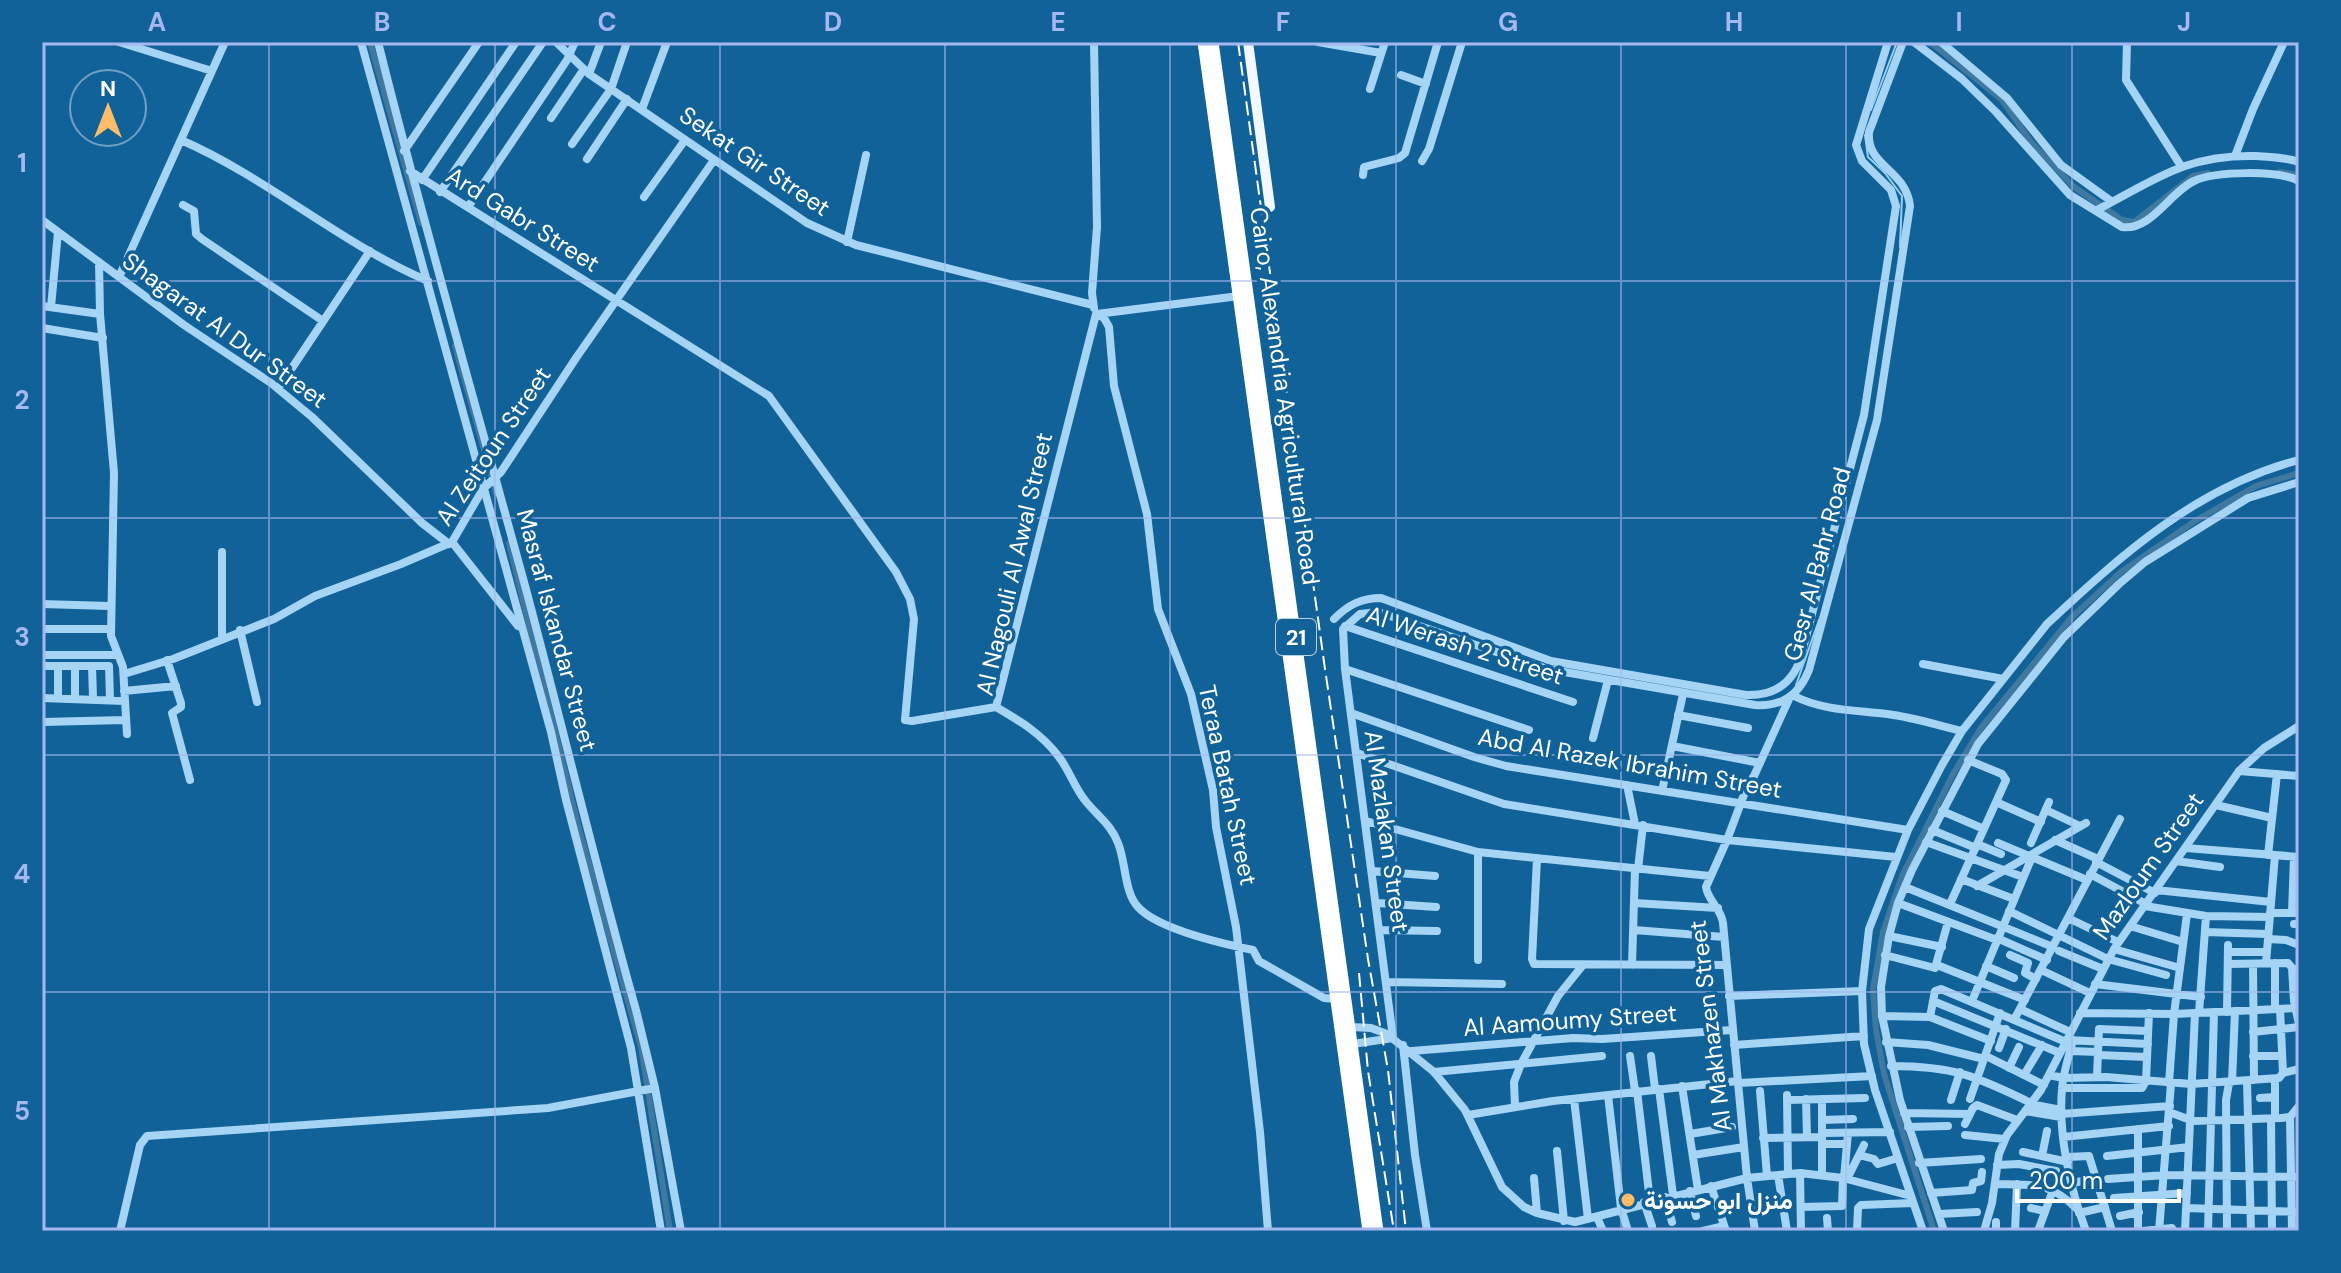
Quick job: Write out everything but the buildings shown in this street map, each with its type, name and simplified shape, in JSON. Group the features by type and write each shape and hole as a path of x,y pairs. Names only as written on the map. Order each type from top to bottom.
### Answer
{"highway":[{"name":"Cairo, Alexandria Agricultural Road","path":"1203,42 1368,1231"},
{"name":"Cairo, Alexandria Agricultural Road","path":"1213,42 1378,1231"}],"main road":[{"path":"1248,42 1270,207"}],"street":[{"path":"119,42 212,71"},
{"name":"Masraf Iskandar Street","path":"361,42 551,732 631,1048 661,1231"},
{"name":"Masraf Iskandar Street","path":"378,42 409,170 496,478 655,1088 681,1231"},
{"path":"404,151 479,42"},
{"path":"422,180 516,42"},
{"path":"440,192 543,42"},
{"name":"Sekat Gir Street","path":"556,42 586,72 714,160 807,223 847,242 1095,310 1128,312 1239,296"},
{"path":"468,207 575,42"},
{"path":"551,118 586,72 601,42"},
{"path":"572,144 611,89 627,42"},
{"path":"642,109 667,42"},
{"path":"1094,42 1097,227 1092,293 1095,310"},
{"path":"1318,42 1381,53"},
{"path":"1370,89 1385,42"},
{"path":"1363,175 1364,167 1399,158 1405,153 1438,42"},
{"path":"1422,161 1429,149 1462,42"},
{"name":"Gesr Al Bahr Road","path":"1334,619 1360,600 1381,598 1551,661 1746,695 1769,693 1780,688 1796,671 1864,415 1896,215 1891,190 1862,161 1856,145 1888,42"},
{"name":"Gesr Al Bahr Road","path":"1791,697 1803,685 1814,655 1877,420 1910,206 1906,187 1895,173 1874,157 1868,141 1903,42"},
{"path":"1914,42 1962,79 1996,112 2070,195 2104,206 2181,166 2197,161 2235,156 2299,162"},
{"path":"1941,42 2007,98 2061,165 2104,206 2117,225 2129,228 2142,223 2191,182 2203,178 2270,174 2299,181"},
{"path":"2127,42 2126,80 2181,166"},
{"path":"2235,156 2284,42"},
{"path":"119,277 223,43"},
{"path":"1401,75 1426,84"},
{"path":"587,159 627,99"},
{"path":"181,140 221,157 368,250 428,281"},
{"path":"644,197 685,140"},
{"path":"847,242 866,155"},
{"name":"Al Zeitoun Street","path":"124,674 274,619 315,596 450,543 485,487 496,478 714,160"},
{"name":"Ard Gabr Street","path":"409,170 773,400 896,572 910,599 914,619 905,720 996,707"},
{"path":"183,205 194,211 196,234 202,239 322,320"},
{"name":"Shagarat Al Dur Street","path":"42,220 184,325 276,387 312,417 422,523 450,543 522,631"},
{"path":"58,232 47,306 100,314"},
{"path":"276,387 368,250"},
{"path":"99,262 100,314 114,473 110,629 111,643 124,674 127,734"},
{"name":"Al Nagouli Al Awal Street","path":"1095,310 996,707 1034,731 1051,747 1085,801 1113,833 1138,908 1179,930 1253,950 1259,961 1324,998 1336,999"},
{"name":"Teraa Batah Street","path":"1095,310 1109,327 1114,386 1147,514 1158,609 1184,672 1213,790 1216,827 1234,913 1260,1132 1268,1231"},
{"path":"42,328 103,338"},
{"path":"1922,1231 1872,1076 1864,1036 1862,991 1869,929 1908,830 1962,731 2047,624 2157,528 2233,484 2299,460"},
{"path":"1944,1231 1908,1127 1891,1066 1882,1016 1881,987 1889,936 1898,903 1926,842 1968,760 2072,629 2145,562 2237,504 2259,493 2299,482"},
{"path":"222,552 222,638"},
{"path":"42,604 109,606"},
{"path":"1344,628 1360,614 1378,612 1547,669 1763,706 1791,697 1852,712 1885,714 1962,731"},
{"name":"Al Mazlakan Street","path":"1344,628 1345,669 1393,1038"},
{"name":"Al Werash 2 Street","path":"1344,628 1573,702"},
{"path":"42,629 110,629"},
{"path":"240,630 257,702"},
{"path":"1802,651 1814,655"},
{"path":"42,655 118,655"},
{"path":"167,660 182,705 172,713 190,780"},
{"path":"1923,664 2003,679"},
{"path":"42,666 110,667 110,699"},
{"path":"58,666 58,698"},
{"path":"75,666 75,698"},
{"path":"92,666 93,698"},
{"path":"1345,669 1529,730"},
{"path":"1593,738 1608,680"},
{"path":"42,698 110,699 176,686"},
{"path":"1662,791 1683,694"},
{"path":"1366,821 1478,852 1710,876 1749,782 1791,697"},
{"name":"Abd Al Razek Ibrahim Street","path":"1351,713 1492,763 1908,830"},
{"path":"1678,715 1748,728"},
{"path":"42,722 125,720"},
{"name":"Mazloum Street","path":"2086,1231 2063,1137 2062,1083 2069,1038 2116,946 2239,771 2264,748 2299,726"},
{"path":"1672,746 1760,763"},
{"path":"1357,753 1499,803 1727,840 1896,857"},
{"path":"1950,904 2006,778 1968,760"},
{"path":"2239,771 2299,776"},
{"path":"2272,1231 2273,1118 2282,1056 2278,1009 2267,952 2272,818 2277,774"},
{"path":"1627,785 1639,824 1632,965"},
{"path":"1996,802 2041,822"},
{"path":"2216,805 2272,818"},
{"path":"1977,886 2083,825 2047,806 2031,843"},
{"path":"1942,811 1984,829"},
{"path":"2014,1020 2056,949 2059,935 2120,819"},
{"path":"1932,830 2001,854"},
{"path":"2055,840 2155,892 2271,902"},
{"path":"1926,842 2023,877"},
{"path":"1998,843 2089,877 2145,905 2206,916 2295,913 2296,857 2186,848"},
{"path":"1478,852 1478,960"},
{"path":"1972,1001 2030,856"},
{"path":"1537,859 1534,964 1726,965"},
{"path":"2176,861 2220,867"},
{"path":"1373,871 1435,876"},
{"name":"Al Makhazen Street","path":"1710,876 1706,892 1723,917 1747,1178 1755,1231"},
{"path":"1961,879 2014,899"},
{"path":"1905,887 2103,969"},
{"path":"1377,903 1436,907"},
{"path":"1634,903 1718,908"},
{"path":"1898,903 2047,960"},
{"path":"2009,911 2108,959 2166,975"},
{"path":"2159,1229 2166,1175 2174,1014 2187,914"},
{"path":"2185,1231 2191,1084 2206,916"},
{"path":"2068,918 2116,946 2180,968"},
{"path":"1937,966 1948,922"},
{"path":"2149,945 2165,924"},
{"path":"2130,926 2183,942"},
{"path":"1380,930 1437,931"},
{"path":"1634,930 1724,937"},
{"path":"2205,932 2268,937 2299,945"},
{"path":"1889,936 1942,947"},
{"path":"2227,1231 2226,1120 2231,1082 2228,949 2267,952"},
{"path":"1885,955 1937,966 2025,1000"},
{"path":"2010,955 2028,963 2025,973 2036,979"},
{"path":"2228,964 2290,964 2296,968 2299,1026 2253,1032"},
{"path":"2251,1231 2248,1119 2253,1056 2253,964"},
{"path":"1515,1106 1514,1082 1521,1064 1558,996 1583,965"},
{"path":"1986,966 2014,978"},
{"path":"2041,970 2090,993"},
{"path":"1388,982 1502,984"},
{"path":"2095,984 2201,997"},
{"path":"1930,1017 1938,988 2014,1020 2069,1038 2148,1044"},
{"path":"1729,996 1862,991"},
{"path":"1933,1001 2065,1052 2147,1057"},
{"path":"2080,1013 2174,1014 2296,1008"},
{"path":"2020,1009 2069,1038"},
{"path":"2208,1231 2214,1012"},
{"path":"1970,1099 2000,1013"},
{"path":"2049,1075 2062,1083 2142,1088 2146,1081 2149,1013"},
{"path":"1882,1016 1930,1017 1991,1041"},
{"path":"1351,1027 1373,1029 1393,1038 1434,1072 1468,1115 1502,1187 1524,1207 1537,1213 1575,1222 1747,1178 1800,1173 1844,1178 1912,1199"},
{"path":"1999,1048 2006,1029"},
{"path":"2097,1077 2101,1029 2148,1031"},
{"name":"Al Aamoumy Street","path":"1411,1051 1732,1030"},
{"path":"1734,1045 1864,1036"},
{"path":"1353,1044 1393,1038"},
{"path":"1886,1042 1919,1043 1985,1058 2044,1085"},
{"path":"1403,1045 1427,1231"},
{"path":"2024,1075 2042,1045"},
{"path":"2009,1068 2019,1047"},
{"path":"1984,1231 2004,1139 2065,1052"},
{"path":"1434,1072 1602,1056"},
{"path":"1630,1056 1652,1226"},
{"path":"1651,1056 1672,1222"},
{"path":"2253,1056 2282,1056"},
{"path":"1891,1066 1926,1067 1978,1077 2028,1106 2061,1114 2170,1109 2190,1121 2290,1117"},
{"path":"2062,1083 2097,1077 2170,1084 2212,1084 2280,1076 2299,1069"},
{"path":"1951,1100 1960,1072"},
{"path":"1468,1115 1515,1106 1682,1086 1872,1076"},
{"path":"1682,1086 1693,1155 1696,1216"},
{"path":"120,1231 140,1145 147,1136 548,1108 655,1088"},
{"path":"1760,1091 1767,1176"},
{"path":"1608,1095 1621,1208 1628,1231"},
{"path":"2260,1098 2275,1097"},
{"path":"1788,1174 1787,1098 1865,1098"},
{"path":"1574,1099 1593,1218 1603,1231"},
{"path":"1806,1099 1807,1137"},
{"path":"1822,1099 1822,1174"},
{"path":"1965,1124 1977,1105 1994,1116 2017,1120"},
{"path":"2292,1231 2296,1212 2290,1117 2299,1106"},
{"path":"1904,1113 1970,1114"},
{"path":"1822,1120 1853,1119"},
{"path":"1908,1127 1948,1126"},
{"path":"2063,1137 2169,1126"},
{"path":"1690,1134 1732,1127"},
{"path":"2138,1129 2141,1231 2172,1228 2173,1231"},
{"path":"2042,1156 2047,1131"},
{"path":"1822,1138 1848,1133 1890,1132"},
{"path":"1801,1207 1842,1206 1848,1133"},
{"path":"1965,1135 2004,1139"},
{"path":"1763,1138 1822,1138 1847,1144"},
{"path":"1844,1178 1864,1145"},
{"path":"1693,1155 1744,1147"},
{"path":"2107,1156 2189,1147"},
{"path":"1557,1151 1564,1221"},
{"path":"2023,1152 2068,1159 2089,1156 2112,1231"},
{"path":"1859,1155 1874,1159 1878,1164 1898,1158"},
{"path":"1919,1163 1981,1159"},
{"path":"1997,1165 2019,1164 2056,1171"},
{"path":"1931,1193 1972,1190 1973,1183 1981,1181 1982,1172"},
{"path":"1778,1175 1787,1231 1800,1230 1800,1173"},
{"path":"2108,1179 2166,1175 2295,1177"},
{"path":"1534,1178 1537,1213"},
{"path":"2073,1183 2096,1178"},
{"path":"1995,1184 2053,1190 2079,1212 2105,1207"},
{"path":"2015,1231 2017,1184"},
{"path":"1703,1231 1725,1228 1711,1186"},
{"path":"2038,1231 2053,1190"},
{"path":"2114,1198 2187,1193"},
{"path":"1857,1231 1858,1208 1861,1205 1912,1199"},
{"path":"2031,1208 2043,1215 2051,1226"},
{"path":"2186,1208 2296,1212"},
{"path":"2162,1210 2174,1210"},
{"path":"1939,1214 1977,1212"},
{"path":"2120,1216 2139,1212"},
{"path":"1827,1218 1828,1231"},
{"path":"1575,1222 1581,1231"}],"waterway":[{"path":"370,42 421,223"},
{"path":"1871,110 1897,42"},
{"path":"1930,42 2002,100 2031,142 2074,187 2122,220 2134,222 2193,176 2208,173"},
{"path":"1865,135 1868,157 1902,196 1900,247"},
{"path":"2279,172 2299,175"},
{"path":"455,346 496,493"},
{"path":"1934,1231 1884,1074 1876,1030 1873,989 1883,932 1902,876 1953,774 1981,728 2072,617 2121,572 2195,521 2256,486 2299,473"},
{"path":"509,543 578,825 641,1047 670,1231"},
{"path":"1796,685 1819,620"}],"railway":[{"path":"1238,42 1325,669 1368,959 1388,1070 1406,1231"},
{"path":"1359,973 1368,1071 1394,1231"}],"place":[{"name":"منزل ابو حسونة","path":"1628,1200"}]}
